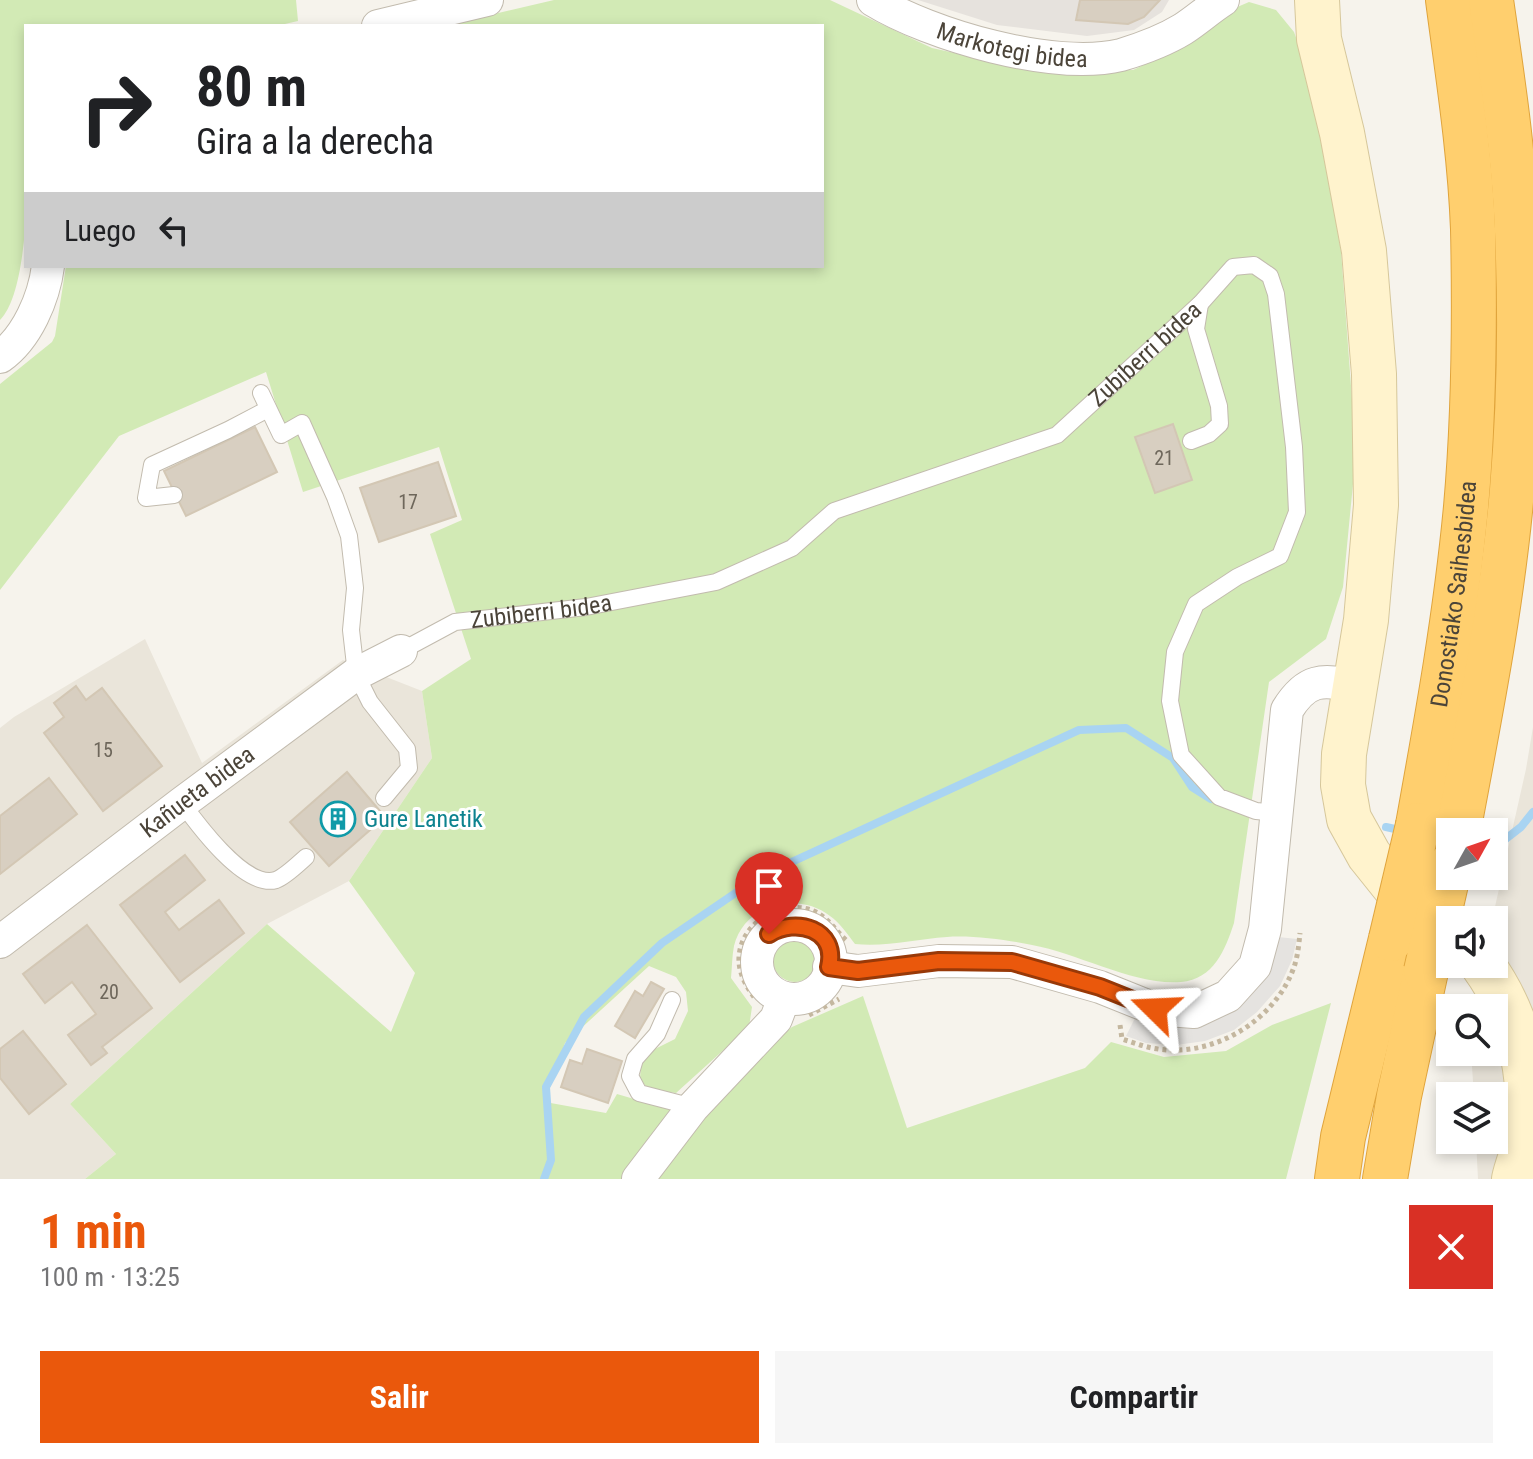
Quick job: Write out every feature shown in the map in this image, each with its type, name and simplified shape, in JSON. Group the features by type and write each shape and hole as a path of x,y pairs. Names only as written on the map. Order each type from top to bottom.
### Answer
{"highway":[{"name":"Donostiako Saihesbidea","path":"1439,818 1451,626 1466,508 1472,405 1473,228 1467,147 1448,0"},
{"name":"Donostiako Saihesbidea","path":"1441,818 1495,621 1512,491 1518,346 1516,211 1491,0"},
{"name":"Donostiako Saihesbidea","path":"1319,1179 1340,1158 1391,939 1436,833"},
{"path":"1385,1179 1399,1096 1445,890"}],"main road":[{"path":"1287,0 1318,19 1364,251 1374,374 1376,505 1366,620 1344,754 1343,785 1349,819 1369,855 1393,885 1436,920"},
{"path":"1492,978 1520,1028 1529,1065 1531,1101 1526,1137 1514,1179"}],"street":[{"path":"386,24 487,0"},
{"name":"Markotegi bidea","path":"873,0 895,13 976,44 1073,59 1119,55 1158,41 1181,31 1223,0"},
{"path":"1158,41 1174,24 1188,0"},
{"path":"0,357 9,350 34,314 47,268"},
{"name":"Kañueta bidea","path":"0,942 356,674 401,651"},
{"path":"829,967 858,971 939,961 1012,962 1086,982 1155,1009 1194,1012 1228,996 1255,966 1265,929 1287,710 1298,692 1316,683 1337,682 1356,687"},
{"path":"789,925 802,925 823,938 831,960 829,967 827,978 819,989 808,996 784,998 769,989 757,969 757,956 769,934 789,925"},
{"path":"638,1179 693,1107 776,1019 784,998"}],"lane":[{"name":"Zubiberri bidea","path":"401,651 455,622 586,607 716,582 792,548 834,511 1057,435 1200,304 1233,267 1254,265 1270,276 1276,294 1294,447 1297,512 1280,556 1237,577 1196,604 1175,652 1170,701 1181,755 1219,797 1256,811 1277,813"},
{"path":"1191,441 1209,434 1220,424 1219,406 1196,329 1200,304"},
{"path":"261,393 281,435 302,423 349,536 355,588 351,630 356,674 370,702 407,749 409,768 384,798"},
{"path":"174,495 146,498 152,465 268,409"},
{"path":"182,803 225,855 242,870 260,879 275,880 306,857"},
{"path":"672,1000 657,1034 635,1059 630,1076 639,1093 693,1107"}],"shaded area":[{"path":"918,0 1169,0 1162,12 1134,30 1087,36 997,25"},
{"path":"145,639 202,763 343,660 422,691 432,758 349,881 267,924 70,1104 116,1154 85,1179 0,1179 0,728"},
{"path":"1533,727 1533,1179 1478,1179 1477,1154 1508,1154 1508,1082 1473,1082 1472,1066 1508,1066 1508,994 1475,994 1479,978 1508,978 1508,906 1495,906 1499,890 1508,890 1508,849"},
{"path":"1278,937 1297,939 1292,960 1280,986 1257,1012 1234,1030 1205,1041 1176,1045 1146,1043 1126,1036 1135,1018 1168,1027 1193,1025"}],"green space":[{"path":"0,0 296,0 298,21 285,24 24,24 24,236 21,266 12,299 0,320"},
{"path":"554,0 830,0 932,48 1040,72 1133,70 1187,45 1221,14 1249,2 1276,10 1294,32 1312,82 1341,251 1356,453 1343,587 1326,639 1269,682 1234,923 1216,962 1192,980 1163,982 1126,974 1050,949 978,937 855,944 837,922 817,908 788,903 760,911 740,932 734,946 731,978 752,1007 749,1027 676,1093 648,1089 640,1079 641,1063 655,1049 675,1039 688,1011 686,992 676,977 649,966 565,1043 545,1102 606,1113 617,1094 695,1117 743,1066 792,1027 863,996 907,1128 1085,1068 1111,1042 1164,1057 1226,1051 1272,1025 1331,1003 1286,1179 85,1179 116,1154 70,1104 267,924 391,1032 415,973 349,881 432,758 422,691 471,659 430,534 462,520 439,447 303,492 266,372 119,436 0,590 0,384 52,342 66,268 824,268 824,24 452,24"},
{"path":"795,938 810,945 817,960 810,975 795,982 780,975 773,960 780,945"}],"building":[{"path":"1080,0 1160,0 1144,17 1128,24 1076,20"},
{"path":"1173,424 1192,480 1155,493 1135,437"},
{"path":"255,427 277,472 186,516 164,471"},
{"path":"438,462 456,516 379,542 360,488"},
{"path":"76,686 86,700 102,688 162,766 103,811 44,733 64,717 54,703"},
{"name":"Gure Lanetik","path":"347,772 385,817 329,866 290,822"},
{"path":"49,778 77,814 0,874 0,816"},
{"path":"185,855 205,880 165,912 179,930 219,900 244,933 180,982 120,905"},
{"path":"87,925 152,1008 102,1047 107,1053 91,1065 68,1035 96,1014 72,982 45,1003 23,974"},
{"path":"651,982 664,989 635,1038 615,1026 635,991 643,996"},
{"path":"23,1031 66,1084 29,1114 0,1078 0,1049"},
{"path":"587,1049 622,1061 608,1103 561,1087 570,1060 582,1064"}],"waterway":[{"path":"544,1179 551,1160 546,1087 584,1017 662,943 759,877 1079,730 1126,728 1173,758 1192,787 1211,799"},
{"path":"1508,837 1533,812"},
{"path":"1386,827 1404,831"}],"place":[{"name":"Gure Lanetik","path":"338,819"}],"route":[{"path":"769,934 789,925 802,925 813,930 828,947 829,967 858,971 939,961 1012,962 1059,973 1155,1009"}]}
